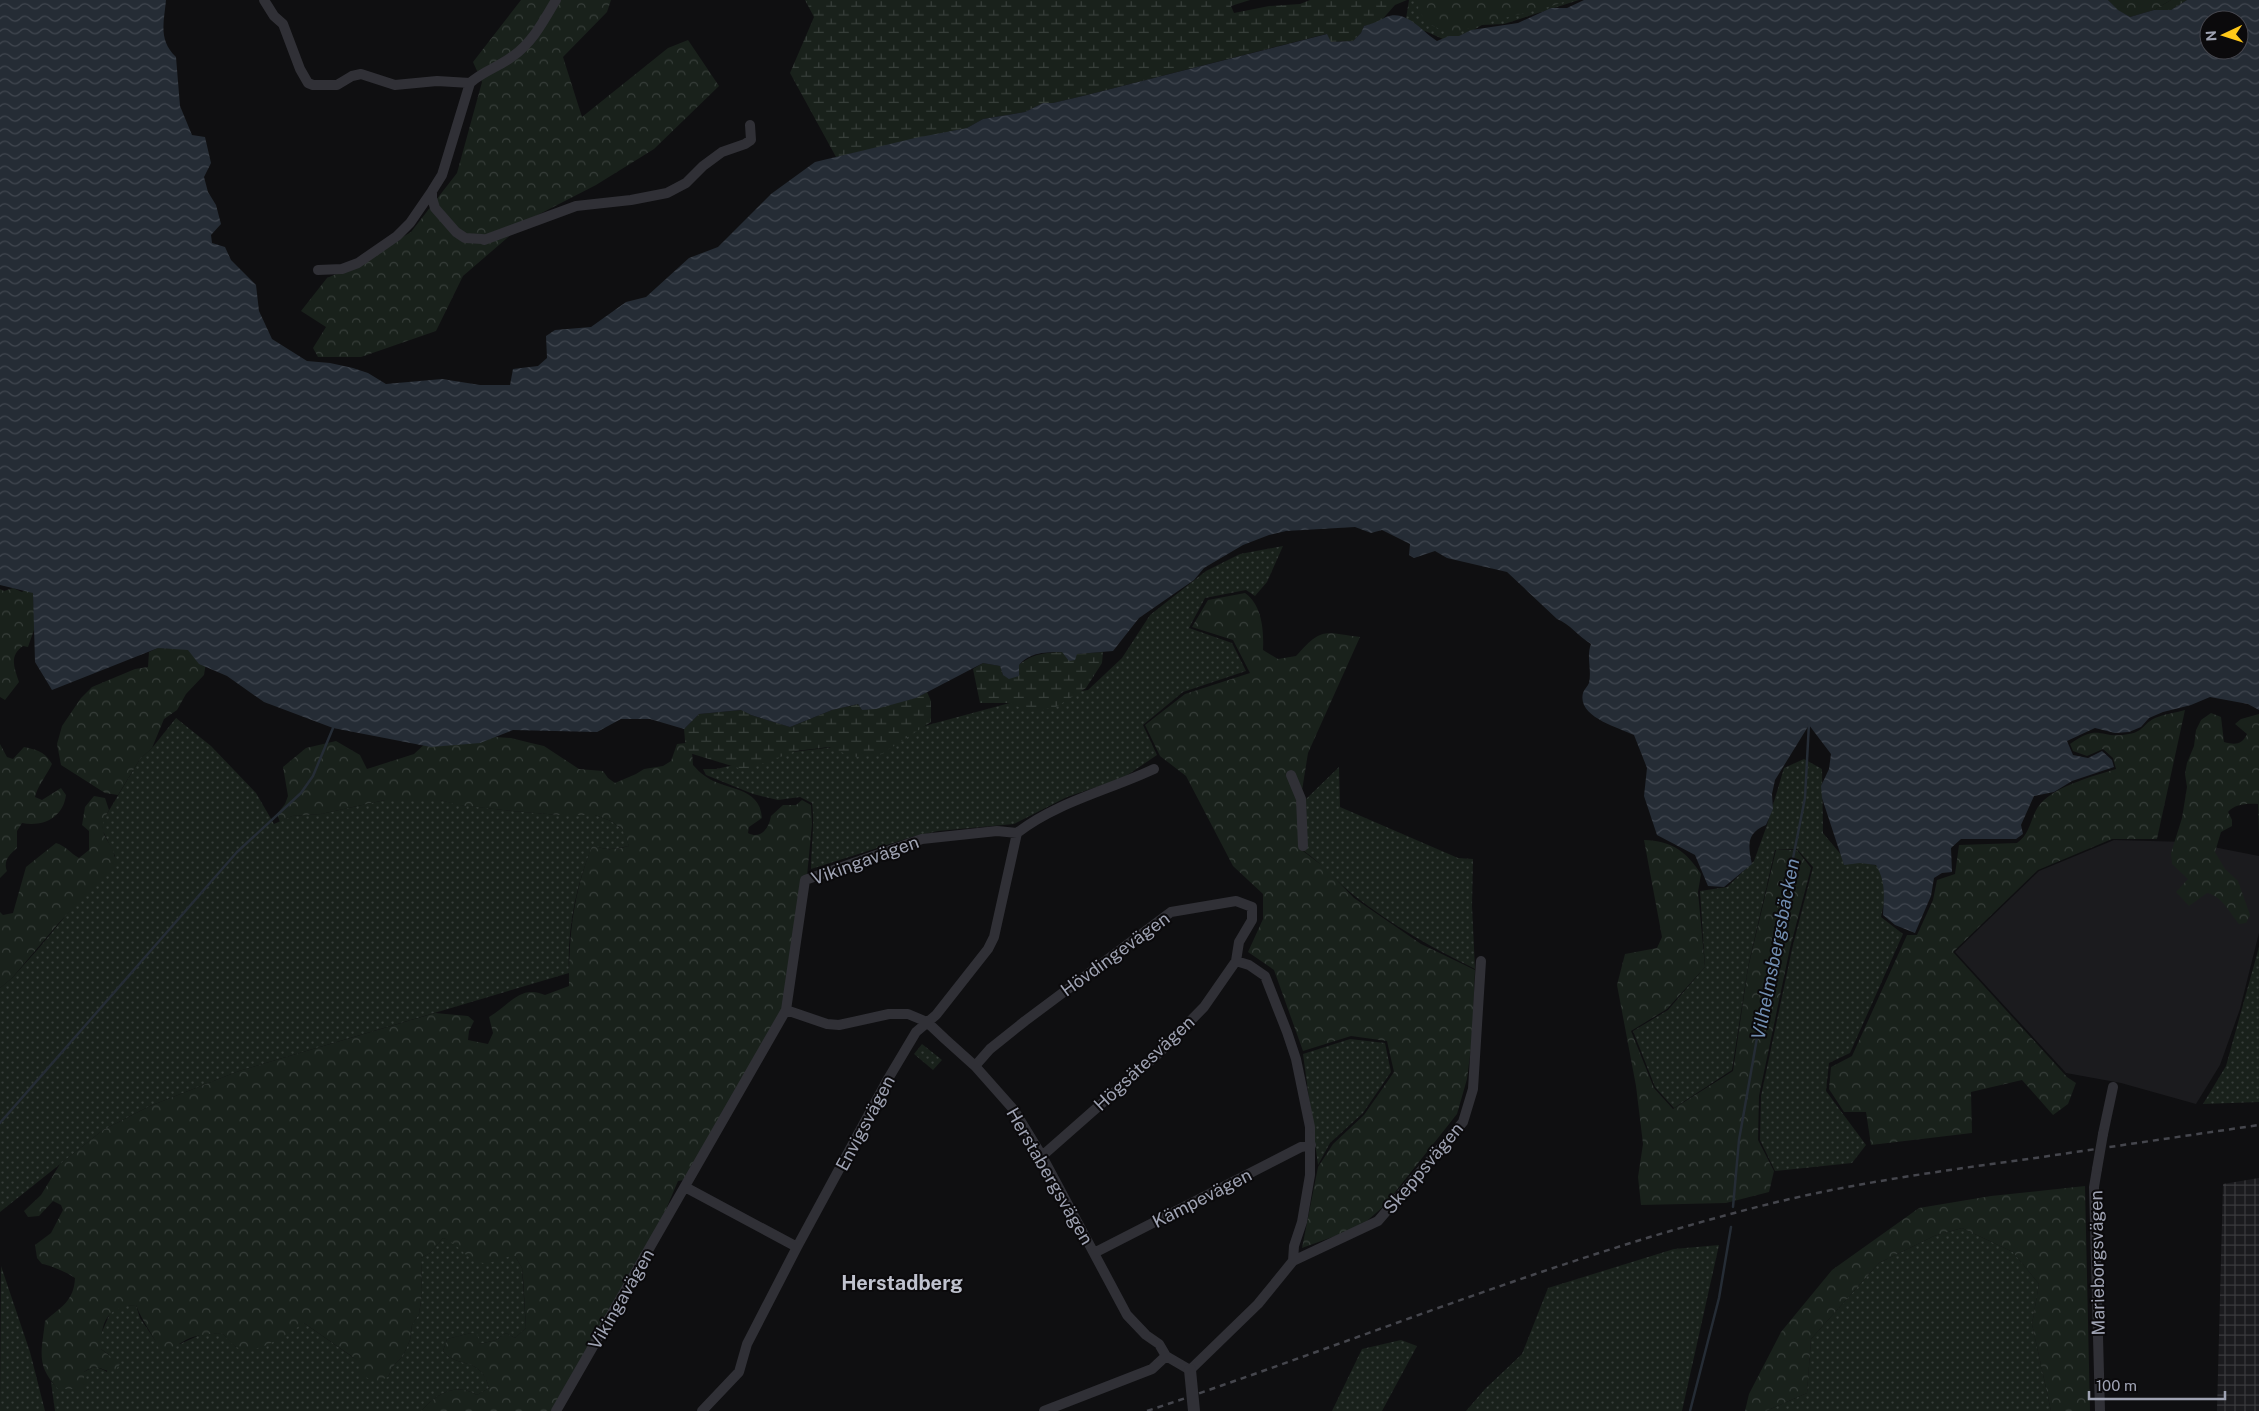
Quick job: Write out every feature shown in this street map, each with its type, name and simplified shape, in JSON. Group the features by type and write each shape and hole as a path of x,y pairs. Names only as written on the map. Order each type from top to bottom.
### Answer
{"street":[{"path":"264,0 274,16 283,24 300,69 308,83 313,85 337,85 352,76 360,74 395,85 437,81 470,83"},
{"path":"318,270 342,269 358,263 397,236 410,223 442,175 470,83 480,74 513,56 529,42 556,0"},
{"path":"432,191 432,198 436,208 456,232 465,238 483,239 576,206 631,200 677,189 722,152 751,140 750,125"},
{"path":"1017,833 1069,803 1119,786 1154,769"},
{"path":"1291,775 1301,799 1303,846"},
{"name":"Vikingavägen","path":"556,1411 786,1010 805,880 933,837 997,831 1017,833"},
{"name":"Envigsvägen","path":"702,1411 739,1372 747,1344 797,1247 888,1079 916,1032 936,1015 983,956 994,938 1017,833"},
{"name":"Hövdingevägen","path":"975,1066 990,1049 1025,1021 1171,912 1236,901 1252,907 1252,920 1239,942 1236,961"},
{"path":"1194,1411 1190,1370 1258,1304 1293,1261 1294,1246 1302,1222 1310,1175 1310,1127 1296,1059 1265,976 1249,965 1236,961"},
{"name":"Högsätesvägen","path":"1042,1156 1159,1053 1204,1007 1236,961"},
{"name":"Skeppsvägen","path":"1293,1261 1378,1221 1463,1122 1473,1088 1481,961"},
{"name":"Herstabergsvägen","path":"786,1010 827,1024 839,1025 900,1013 917,1016 927,1022 975,1066 1014,1110 1042,1156 1127,1315 1146,1335 1159,1344 1166,1356 1190,1370"},
{"name":"Marieborgsvägen","path":"2100,1411 2094,1187 2113,1087"},
{"name":"Kämpevägen","path":"1094,1253 1301,1147 1311,1145"},
{"path":"685,1187 797,1247"},
{"path":"1044,1411 1152,1368 1166,1356"}],"shaded area":[{"path":"2114,840 2188,842 2259,856 2259,933 2240,1009 2220,1065 2196,1104 2121,1083 2066,1073 1955,952 2039,871"},
{"path":"2259,1178 2259,1411 2217,1411 2223,1184"}],"green space":[{"path":"521,0 611,0 607,12 563,57 582,117 668,48 688,40 719,86 654,149 596,185 528,220 463,276 436,331 361,357 318,357 313,348 326,327 301,311 327,278 354,266 411,232 457,173 482,82 473,62"},
{"path":"805,0 1250,0 1231,6 1234,13 1269,6 1300,4 1310,0 1407,0 1395,5 1380,22 1364,26 1361,33 1353,41 1330,42 1326,34 1087,95 1053,103 1043,103 1025,112 983,119 967,128 836,157 790,73 814,17"},
{"path":"1409,0 1579,0 1504,24 1482,25 1459,39 1445,40 1425,31 1411,31 1405,25"},
{"path":"1419,0 1570,0 1481,24 1452,35 1431,25 1418,11"},
{"path":"2108,0 2171,0 2154,10 2130,17 2117,10"},
{"path":"2171,0 2187,0 2171,10 2154,10"},
{"path":"1283,546 1267,582 1255,596 1246,590 1205,598 1189,628 1232,643 1246,671 1183,692 1143,725 1157,755 1123,778 1067,797 1014,824 938,831 912,837 811,869 812,803 800,797 778,800 753,794 706,775 703,769 716,769 792,752 876,742 928,725 1021,700 1088,690 1122,658 1150,615 1206,571 1240,554"},
{"path":"13,588 22,592 28,588 33,593 35,627 28,647 23,646 14,658 14,667 19,682 5,700 0,697 0,589 4,591"},
{"path":"1245,593 1255,604 1261,618 1263,650 1278,659 1296,656 1312,640 1324,634 1360,637 1308,753 1300,803 1298,834 1303,851 1324,867 1354,898 1421,944 1475,970 1472,1040 1467,1079 1457,1114 1384,1206 1360,1227 1302,1248 1318,1167 1333,1144 1364,1115 1394,1072 1387,1041 1351,1036 1303,1051 1274,970 1248,952 1263,919 1263,894 1233,866 1186,776 1160,756 1145,725 1185,694 1250,673 1233,640 1192,627 1208,600"},
{"path":"158,648 189,649 206,663 204,675 186,694 177,710 164,719 152,748 140,759 118,795 105,793 61,765 57,744 62,726 81,698 92,687 135,669 148,667 149,652"},
{"path":"1062,652 1077,654 1103,652 1102,663 1086,688 1056,707 1029,712 1010,703 980,703 973,669 983,663 1000,666 1003,675 1036,655"},
{"path":"927,692 931,701 931,722 880,755 853,757 829,747 796,751 745,770 686,752 684,729 699,714 742,710 751,715 790,727 832,710 858,704 862,710 916,698"},
{"path":"2185,710 2157,839 2112,839 2038,870 1953,952 2067,1077 2076,1083 2068,1104 2053,1115 2022,1080 1971,1092 1972,1133 1871,1145 1866,1112 1844,1112 1829,1089 1831,1067 1852,1056 1907,935 1917,935 1933,900 1937,880 1955,874 1959,845 2017,843 2026,834 2037,808 2048,797 2066,786 2116,769 2113,758 2103,749 2087,756 2073,751 2070,744 2080,738 2094,733 2119,735 2134,733 2155,718"},
{"path":"2211,713 2221,717 2224,742 2232,744 2243,740 2247,734 2235,724 2241,719 2259,714 2259,837 2258,804 2238,806 2228,812 2232,820 2232,826 2221,832 2215,852 2225,869 2238,881 2250,915 2246,923 2239,924 2217,897 2207,893 2189,906 2176,892 2188,879 2172,864 2171,853 2182,818 2187,787 2185,774 2187,763 2194,746 2196,730 2201,720"},
{"path":"176,718 211,746 256,793 274,824 292,816 321,814 385,800 440,800 460,805 512,811 559,815 595,815 611,821 623,830 629,846 611,849 593,845 577,891 571,924 569,973 239,1071 150,1106 103,1130 0,1212 0,988 12,978 39,948 115,856 103,831 102,822 140,759 152,748"},
{"path":"481,736 511,738 544,746 579,769 603,771 615,783 644,769 663,766 671,761 677,744 686,743 692,752 693,765 702,774 713,781 740,790 755,800 760,807 762,818 749,827 748,833 753,835 764,832 771,816 783,805 796,805 802,800 811,805 812,824 807,876 785,1012 684,1180 678,1181 664,1214 551,1411 421,1411 446,1392 461,1390 477,1395 489,1388 480,1371 468,1364 455,1360 443,1351 447,1339 471,1333 477,1334 480,1344 496,1340 506,1333 515,1338 526,1328 522,1268 515,1256 488,1263 478,1262 443,1238 430,1253 421,1258 422,1294 419,1314 412,1325 410,1340 403,1356 394,1365 388,1377 376,1382 359,1374 360,1362 304,1323 272,1343 253,1349 236,1347 222,1333 194,1337 165,1351 160,1351 136,1305 118,1309 107,1318 104,1324 101,1349 120,1364 115,1371 96,1368 89,1369 84,1372 84,1384 81,1389 58,1389 43,1365 42,1349 45,1321 66,1303 72,1292 75,1278 42,1264 37,1258 35,1245 51,1233 63,1210 61,1205 53,1201 39,1216 28,1217 24,1211 41,1195 60,1164 103,1130 150,1106 239,1071 435,1013 468,1016 474,1021 469,1031 468,1040 488,1044 493,1033 489,1017 516,997 529,992 545,995 569,986 571,931 581,880 593,844 606,849 629,846 622,829 611,821 595,815 559,815 512,811 458,805 440,800 385,800 321,814 292,816 280,822 277,814 285,804 288,796 283,767 306,748 336,741 360,755 367,769 414,754 428,741"},
{"path":"0,744 7,757 13,759 24,747 41,752 52,764 35,797 42,800 61,788 66,795 61,810 51,819 37,824 22,823 17,831 17,848 8,858 6,864 7,871 0,878"},
{"path":"1804,759 1822,769 1823,833 1843,857 1882,867 1886,893 1881,917 1903,934 1850,1053 1829,1063 1826,1091 1866,1145 1852,1163 1775,1171 1760,1140 1761,1096 1792,949 1813,867 1797,849 1775,850 1748,967 1732,1070 1674,1108 1655,1087 1633,1031 1668,1010 1705,967 1700,891 1727,887 1754,861 1784,768"},
{"path":"1339,767 1340,807 1458,858 1473,859 1472,906 1475,969 1429,945 1384,918 1349,892 1304,851 1305,800"},
{"path":"94,796 105,798 109,810 104,819 103,827 114,855 115,863 57,925 12,978 0,988 0,912 3,915 13,913 26,867 56,843 79,858 89,850 89,831 82,825 85,807"},
{"path":"1644,840 1663,842 1684,853 1701,874 1698,892 1705,967 1667,1009 1631,1031 1654,1088 1673,1109 1733,1071 1748,968 1776,850 1797,850 1811,868 1790,948 1759,1096 1758,1140 1774,1171 1769,1192 1726,1203 1641,1205 1638,1177 1643,1144 1636,1086 1617,985 1625,954 1657,948 1662,937"},
{"path":"2259,947 2259,1102 2203,1104 2226,1066"},
{"path":"1350,1039 1385,1043 1391,1072 1363,1113 1330,1143 1318,1165 1303,1054"},
{"path":"922,1044 942,1060 933,1070 914,1054"},
{"path":"2085,1186 2090,1411 2051,1411 2032,1324 2039,1284 2013,1252 1962,1228 1934,1236 1879,1263 1811,1339 1807,1393 1766,1411 1745,1411 1749,1394 1781,1332 1832,1270 1919,1208 1991,1196"},
{"path":"1962,1228 2013,1252 2039,1284 2032,1324 2051,1411 1766,1411 1807,1393 1811,1339 1879,1263 1934,1236"},
{"path":"443,1238 452,1241 461,1248 495,1260 505,1256 515,1256 522,1268 526,1328 515,1338 506,1333 496,1340 480,1344 471,1333 447,1339 443,1351 455,1360 474,1367 485,1378 489,1388 477,1395 461,1390 446,1392 421,1411 55,1411 51,1382 59,1389 84,1384 84,1372 90,1369 98,1368 107,1372 109,1355 101,1349 101,1334 111,1311 123,1306 136,1305 140,1318 157,1343 180,1344 202,1334 222,1333 236,1347 304,1323 351,1356 388,1377 394,1365 403,1356 410,1340 412,1325 419,1314 422,1294 421,1258 430,1253"},
{"path":"1719,1245 1682,1411 1466,1411 1485,1389 1522,1354 1548,1288 1674,1249"},
{"path":"1,1266 30,1352 45,1411 0,1411"},
{"path":"1401,1340 1417,1346 1382,1411 1332,1411 1362,1349"}],"water":[{"path":"0,0 166,0 164,37 170,51 176,57 180,106 192,135 205,137 211,163 204,177 208,192 216,205 221,224 211,235 212,243 225,247 231,260 256,285 259,311 272,339 307,361 353,368 368,373 386,384 442,379 480,385 510,385 513,369 538,366 547,358 546,336 555,330 591,327 626,302 646,297 689,258 718,247 771,194 815,162 915,138 967,128 983,119 1025,112 1043,103 1053,103 1087,95 1327,34 1331,42 1353,41 1361,33 1364,26 1394,15 1401,16 1414,23 1437,41 1449,36 1459,36 1471,30 1518,23 1551,8 1567,8 1584,0 2108,0 2118,10 2130,17 2154,10 2171,10 2187,0 2259,0 2259,710 2248,704 2210,697 2149,718 2141,727 2129,732 2115,733 2095,728 2067,741 2073,755 2088,758 2102,751 2112,760 2114,767 2072,781 2054,792 2034,796 2021,825 2023,834 2016,839 1961,839 1951,848 1952,872 1942,873 1934,878 1931,896 1915,933 1895,925 1883,915 1883,883 1876,865 1860,863 1844,865 1822,798 1821,786 1829,769 1831,754 1809,725 1775,780 1772,794 1773,809 1766,825 1759,828 1752,836 1749,846 1752,864 1724,887 1708,886 1695,855 1657,835 1644,796 1647,768 1634,735 1609,725 1586,709 1583,693 1589,683 1591,644 1557,619 1507,572 1447,558 1435,551 1414,558 1409,555 1410,544 1382,530 1371,533 1355,527 1286,531 1243,545 1204,568 1194,580 1139,618 1113,651 1077,654 1075,660 1069,661 1062,652 1033,655 1019,665 1019,676 1009,679 1003,675 1000,666 983,663 916,698 876,709 862,710 858,704 832,710 790,727 741,710 699,714 684,729 650,719 621,719 597,732 513,730 480,743 431,747 333,728 264,702 227,676 199,664 188,650 158,648 52,690 35,662 33,593 0,585"}],"waterway":[{"name":"Vilhelmsbergsbäcken","path":"1733,1207 1739,1140 1757,1038 1805,798 1809,723"},
{"path":"0,1123 237,852 301,793 313,776 333,728"},
{"name":"Vilhelmsbergsbäcken","path":"1690,1411 1719,1298 1731,1227"}],"railway":[{"path":"1147,1411 1614,1248 1693,1224 1773,1203 1904,1177 2259,1125"}],"district":[{"name":"Herstadberg","path":"902,1283"}]}
